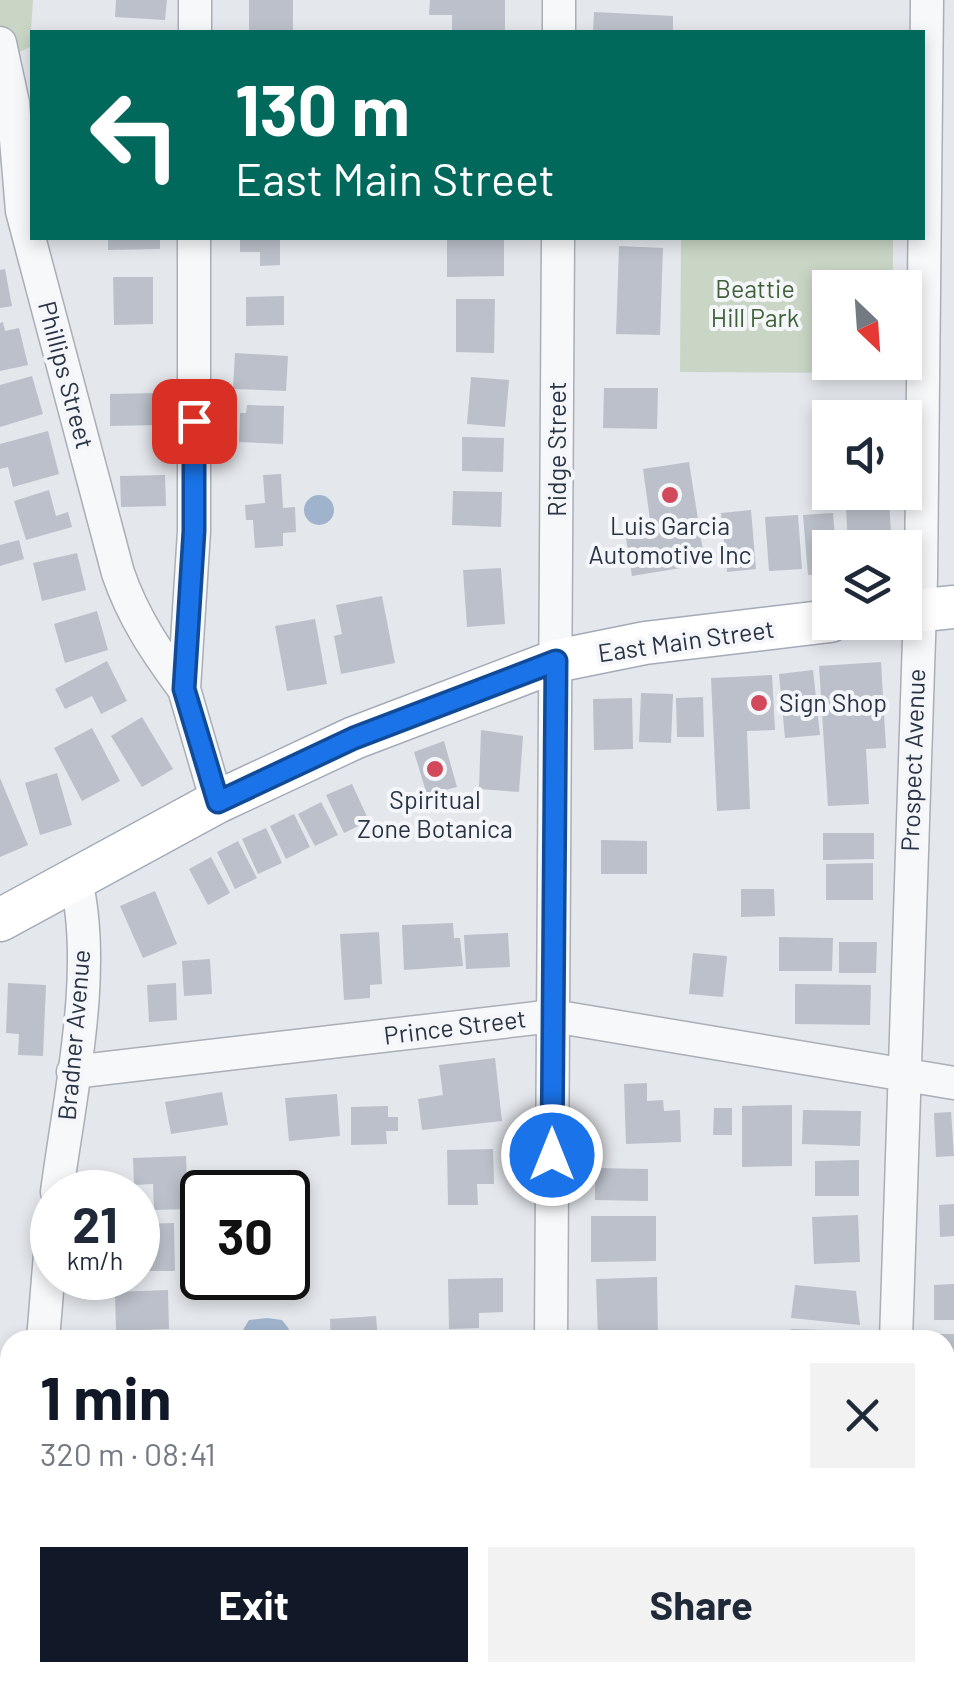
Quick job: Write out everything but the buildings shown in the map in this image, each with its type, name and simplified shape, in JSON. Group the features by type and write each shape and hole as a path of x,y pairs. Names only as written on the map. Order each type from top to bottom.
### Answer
{"main road":[{"name":"East Main Street","path":"0,920 218,802 354,738 556,661 645,644 812,623"}],"street":[{"path":"195,0 195,30"},
{"path":"559,0 559,30"},
{"name":"Prospect Avenue","path":"896,1330 902,1074 926,610 926,0"},
{"name":"Phillips Street","path":"0,42 13,103 22,211 118,573 139,624 184,689"},
{"path":"194,240 194,531 184,689 218,802"},
{"name":"Ridge Street","path":"551,1330 558,240"},
{"name":"Bradner Avenue","path":"60,1170 81,1008 84,910 74,878"},
{"name":"Prince Street","path":"73,1072 553,1016 954,1083"},
{"path":"44,1330 46,1300"}],"green space":[{"path":"0,0 33,0 30,47 0,61"},
{"name":"Beattie Hill Park","path":"681,240 893,240 893,270 812,270 812,373 680,372"}],"water":[{"path":"319,495 333,504 334,510 325,524 319,525 305,516 304,510 313,496"},
{"path":"249,1320 282,1320 289,1329 243,1330"}],"place":[{"name":"Luis Garcia Automotive Inc","path":"670,495"},
{"name":"Sign Shop","path":"759,703"},
{"name":"Spiritual Zone Botanica","path":"435,769"}],"route":[{"path":"194,421 194,531 184,689 218,802 354,738 556,661 552,1155"}]}
